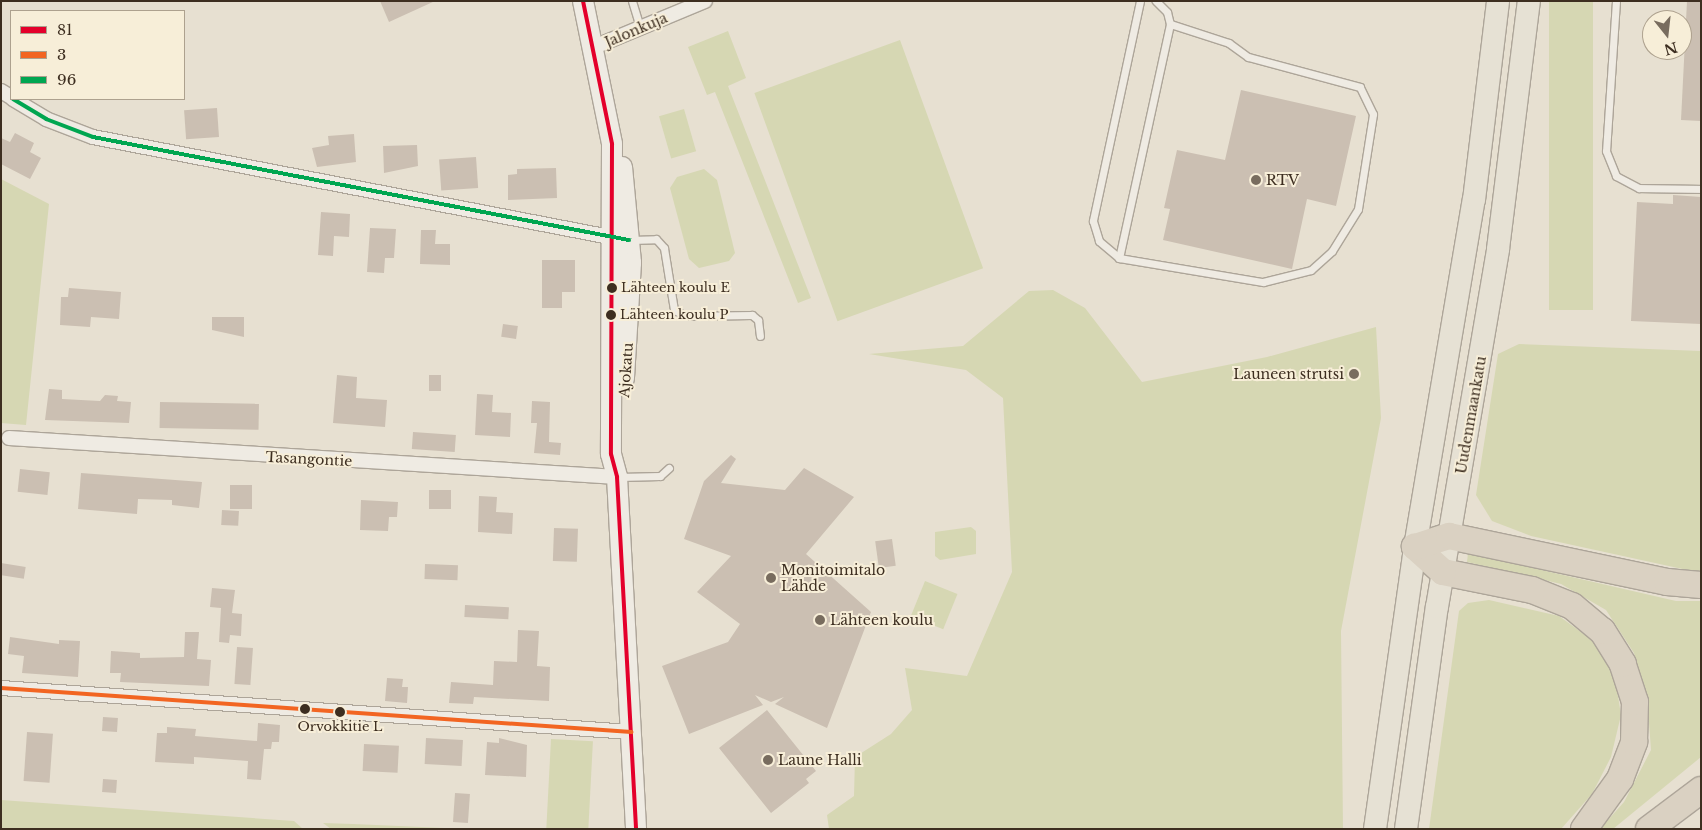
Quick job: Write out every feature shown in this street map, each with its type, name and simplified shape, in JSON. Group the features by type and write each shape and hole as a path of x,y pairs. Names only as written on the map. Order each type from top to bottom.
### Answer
{"highway":[{"path":"1415,547 1449,536 1667,582 1701,584"},
{"path":"1415,547 1443,572 1532,590 1572,606 1602,631 1623,664 1634,702 1634,742 1620,779 1584,829"},
{"path":"1649,829 1701,790"}],"main road":[{"path":"1376,829 1415,547 1472,218 1498,1"},
{"name":"Uudenmaankatu","path":"1406,829 1443,572 1498,249 1529,1"}],"street":[{"name":"Ajokatu","path":"583,1 594,47 612,144 620,239 623,464 617,477 636,829"},
{"name":"Jalonkuja","path":"594,47 706,1"},
{"path":"15,100 46,119 93,138 620,239"},
{"name":"Tasangontie","path":"5,437 617,477"},
{"path":"1,688 631,732"}],"lane":[{"path":"632,1 640,27"},
{"path":"1140,1 1093,221 1099,241 1119,258 1263,282 1288,279 1310,270 1332,251 1358,209 1373,114 1360,87 1248,57 1229,43 1170,24"},
{"path":"1119,258 1170,24 1167,12 1156,1"},
{"path":"1616,1 1606,151 1616,176 1639,188 1701,189"},
{"path":"620,239 656,239 664,248 674,310 686,316 752,315 758,320 760,336"},
{"path":"617,477 660,476 670,468"}],"green space":[{"path":"1549,1 1593,1 1593,310 1549,310"},
{"path":"728,31 746,78 728,86 811,298 798,303 715,92 707,95 688,47"},
{"path":"900,40 983,268 837,321 754,93"},
{"path":"684,109 696,151 671,158 659,116"},
{"path":"704,169 717,180 735,253 729,261 699,268 689,259 670,188 677,177"},
{"path":"1,179 49,204 26,425 1,423"},
{"path":"1053,290 1085,308 1142,382 1267,357 1376,327 1381,418 1341,631 1343,829 829,829 827,815 854,796 855,757 891,734 912,710 905,668 967,676 1012,572 1003,398 966,370 869,354 963,346 1029,291"},
{"path":"1519,344 1701,351 1701,573 1531,536 1492,521 1476,495 1498,354"},
{"path":"971,527 976,531 976,554 940,560 935,556 935,532"},
{"path":"1468,553 1676,601 1701,601 1701,757 1613,829 1600,829 1624,802 1651,750 1648,709 1634,653 1606,610 1561,584 1467,562"},
{"path":"925,581 957,594 943,629 911,616"},
{"path":"1489,600 1559,616 1592,640 1615,677 1621,715 1611,757 1592,794 1561,829 1429,829 1459,611 1468,603"},
{"path":"551,739 593,741 588,829 546,829"},
{"path":"1,800 294,821 303,829 1,829"},
{"path":"323,823 353,824 467,829 331,829"}],"building":[{"path":"380,1 435,1 389,22"},
{"path":"1687,1 1701,1 1701,121 1681,120 1684,60 1692,60 1692,10 1687,10"},
{"name":"RTV","path":"1241,90 1356,116 1336,206 1307,199 1292,269 1163,240 1170,209 1164,208 1177,150 1225,160"},
{"path":"217,108 219,137 186,139 184,110"},
{"path":"15,133 34,143 30,152 41,158 30,179 1,164 1,138 10,142"},
{"path":"354,134 356,162 317,167 312,148 329,145 328,136"},
{"path":"417,145 418,166 384,173 383,146"},
{"path":"476,157 478,188 441,191 439,160"},
{"path":"556,168 557,198 508,200 508,175 517,174 517,169"},
{"path":"1673,195 1701,197 1701,324 1631,321 1637,202 1673,204"},
{"path":"321,212 350,214 349,237 334,236 333,256 318,255"},
{"path":"370,228 396,229 394,258 385,258 384,273 367,272"},
{"path":"421,230 436,230 435,244 450,244 450,265 420,264"},
{"path":"542,260 575,260 575,292 562,292 562,308 542,308"},
{"path":"69,288 121,292 119,319 91,317 90,327 60,325 61,297 68,297"},
{"path":"212,317 244,317 244,337 212,330"},
{"path":"503,324 518,326 516,339 501,337"},
{"path":"337,375 357,377 356,398 387,400 385,427 333,423"},
{"path":"429,375 441,375 441,391 429,391"},
{"path":"49,389 62,390 62,399 100,401 105,395 118,396 117,401 131,402 129,423 45,420"},
{"path":"477,394 493,395 492,412 511,413 510,437 475,435"},
{"path":"532,401 550,402 549,442 561,443 560,455 534,453 537,423 531,423"},
{"path":"160,402 259,404 259,430 160,428"},
{"path":"413,432 456,435 455,452 412,449"},
{"name":"Monitoimitalo Lähde","path":"731,455 736,459 721,483 785,490 804,468 854,497 806,554 871,612 827,728 775,704 784,697 771,702 755,695 763,705 689,734 662,666 728,642 740,624 697,592 731,556 684,539 704,481"},
{"path":"20,469 50,472 47,495 18,492"},
{"path":"81,473 202,482 199,508 172,505 172,500 138,499 137,514 78,509"},
{"path":"230,485 252,485 252,509 230,509"},
{"path":"429,490 451,490 451,509 429,509"},
{"path":"479,496 497,497 496,512 513,513 512,534 478,532"},
{"path":"361,500 398,502 397,517 389,517 388,531 360,530"},
{"path":"222,510 239,511 238,526 221,525"},
{"path":"554,528 578,529 577,562 553,561"},
{"path":"892,539 896,566 879,568 875,541"},
{"path":"1,563 26,567 24,579 1,575"},
{"path":"425,564 458,565 457,580 424,579"},
{"path":"212,588 235,590 232,613 242,614 241,636 230,635 229,643 219,642 221,608 210,607"},
{"path":"465,605 509,607 508,619 464,617"},
{"path":"518,630 539,631 537,666 550,667 549,701 474,697 473,704 449,703 451,682 493,685 494,661 517,662"},
{"path":"185,632 199,632 197,659 211,660 209,686 120,682 121,673 110,673 111,651 140,653 140,658 184,657"},
{"path":"10,637 59,644 59,640 80,641 78,677 22,673 24,656 8,654"},
{"path":"237,647 253,648 250,685 234,684"},
{"path":"387,678 403,679 402,687 408,687 407,703 385,701"},
{"name":"Laune Halli","path":"767,710 816,771 806,779 809,783 771,813 719,748"},
{"path":"103,717 118,718 117,732 102,731"},
{"path":"258,723 280,725 279,742 272,742 271,749 264,749 261,780 247,779 248,761 194,757 194,764 155,762 157,733 167,733 167,727 196,729 195,736 257,741"},
{"path":"27,732 53,734 50,783 24,781"},
{"path":"426,738 463,740 462,766 425,764"},
{"path":"499,738 527,745 526,777 485,775 487,742 499,743"},
{"path":"364,744 399,746 398,773 363,771"},
{"path":"103,779 117,780 116,793 102,792"},
{"path":"455,793 470,794 468,823 453,822"}],"transit line":[{"name":"81","path":"583,1 612,144 611,454 617,477 636,829"},
{"name":"96","path":"15,100 46,119 93,137 629,240"},
{"name":"3","path":"1,688 631,732"}],"place":[{"name":"RTV","path":"1256,180"},
{"name":"Lähteen koulu E","path":"612,288"},
{"name":"Lähteen koulu P","path":"611,315"},
{"name":"Launeen strutsi","path":"1354,374"},
{"name":"Monitoimitalo Lähde","path":"771,578"},
{"name":"Lähteen koulu","path":"820,620"},
{"name":"Orvokkitie L","path":"340,712"},
{"name":"Laune Halli","path":"768,760"}]}
